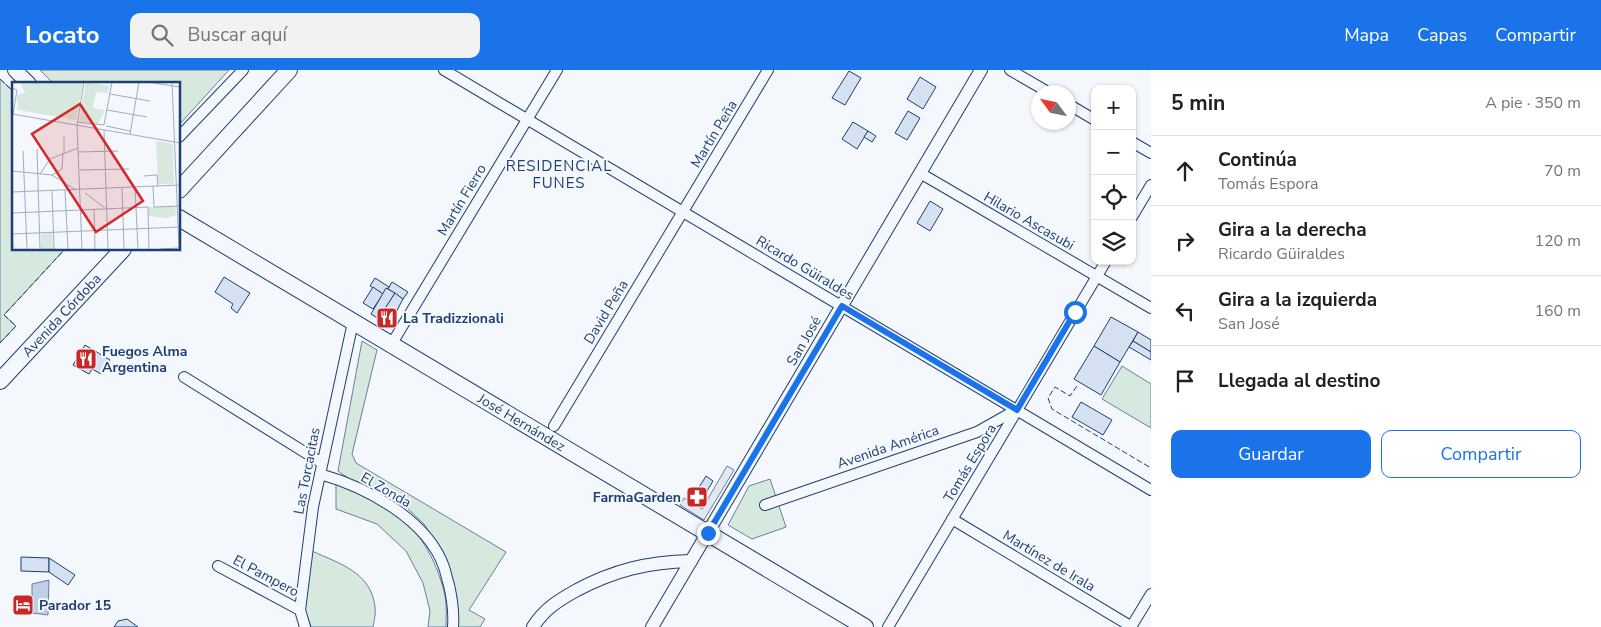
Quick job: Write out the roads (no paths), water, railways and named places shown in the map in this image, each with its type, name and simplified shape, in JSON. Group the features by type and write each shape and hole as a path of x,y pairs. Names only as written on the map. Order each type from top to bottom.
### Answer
{"main road":[{"path":"14,70 27,82"},
{"path":"180,189 289,70"},
{"name":"José Hernández","path":"180,219 865,627"},
{"name":"Avenida Córdoba","path":"0,381 122,250"}],"street":[{"path":"180,136 243,70"},
{"name":"Ricardo Güiraldes","path":"444,70 1151,490"},
{"name":"Martín Fierro","path":"391,345 557,70"},
{"name":"Martín Peña","path":"683,212 768,70"},
{"name":"San José","path":"652,627 981,70"},
{"path":"1010,70 1036,85"},
{"path":"1076,109 1091,118"},
{"path":"1136,144 1151,153"},
{"name":"Hilario Ascasubi","path":"920,173 1151,308"},
{"path":"1136,210 1151,186"},
{"name":"David Peña","path":"554,426 683,212"},
{"name":"Tomás Espora","path":"888,627 1104,265"},
{"name":"Las Torcacitas","path":"305,627 300,610 313,507 353,322"},
{"path":"184,377 322,463"},
{"name":"Avenida América","path":"765,505 977,432 1017,410"},
{"name":"El Zonda","path":"320,474 342,480 375,497 404,514 426,536 443,565 451,594 454,626"},
{"name":"Martínez de Irala","path":"952,519 1132,627"},
{"path":"533,627 538,618 555,602 602,577 643,566 691,561"},
{"name":"El Pampero","path":"218,566 300,610"},
{"path":"1132,627 1151,594"}],"water":[{"path":"49,580 48,615 32,613 32,584"}],"place":[{"name":"La Tradizzionali","path":"387,318"},
{"name":"Fuegos Alma Argentina","path":"86,359"},
{"name":"FarmaGarden","path":"697,497"},
{"name":"Parador 15","path":"23,605"}],"district":[{"name":"RESIDENCIAL FUNES","path":"559,174"}]}
